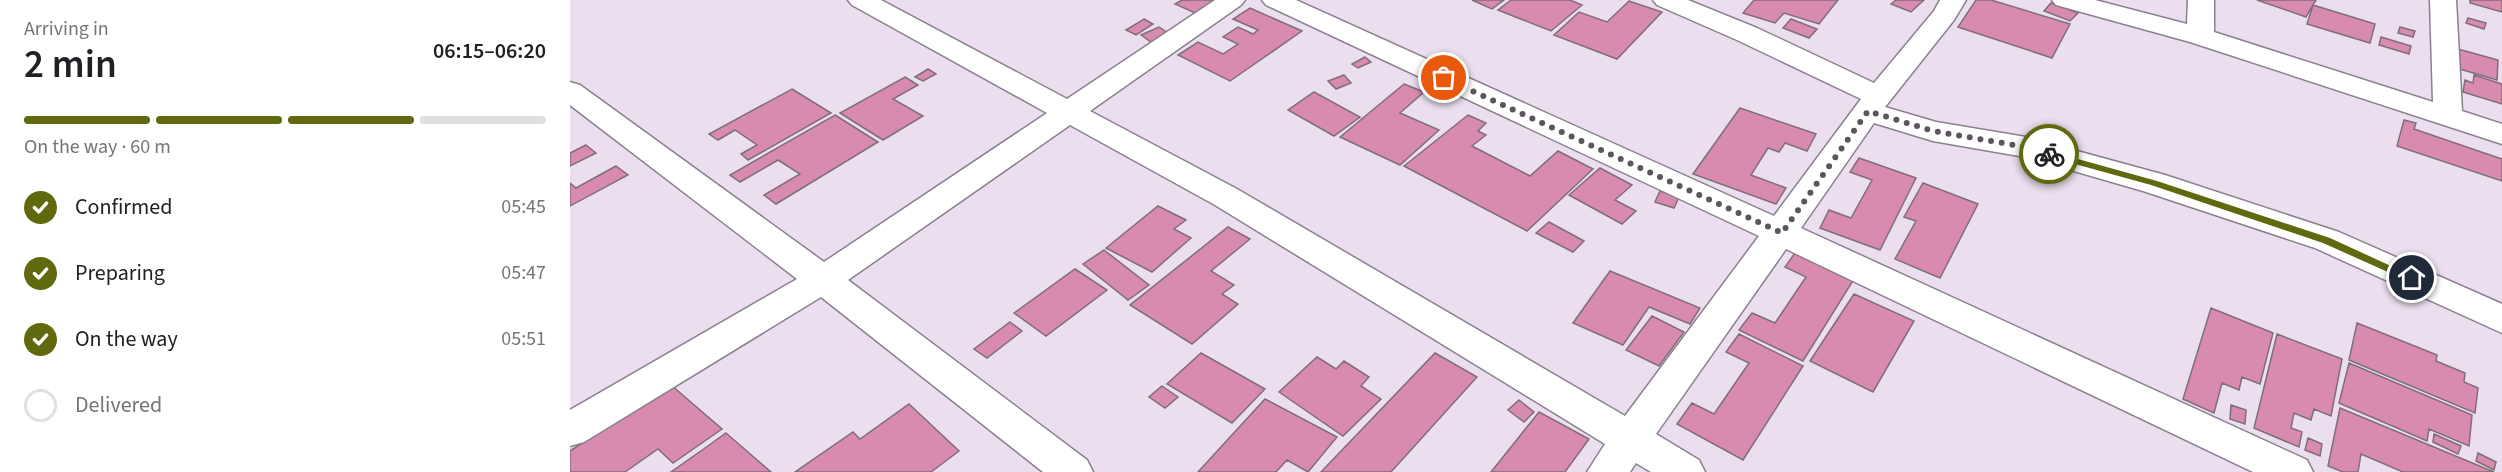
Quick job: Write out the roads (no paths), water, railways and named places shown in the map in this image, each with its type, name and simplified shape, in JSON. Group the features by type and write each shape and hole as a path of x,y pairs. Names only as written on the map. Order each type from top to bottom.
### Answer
{"street":[{"path":"861,0 1226,197 1685,472"},
{"path":"570,430 823,280 1232,0"},
{"path":"1275,0 2294,472"},
{"path":"1666,0 1747,34 1873,103 1933,131 2026,147 2165,187 2327,240 2502,319"},
{"path":"1607,472 1782,233 1873,103 1945,14 1953,0"},
{"path":"2065,0 2200,36 2502,134"},
{"path":"2200,36 2201,0"},
{"path":"2444,0 2448,116"},
{"path":"570,91 823,280 1073,472"}]}
